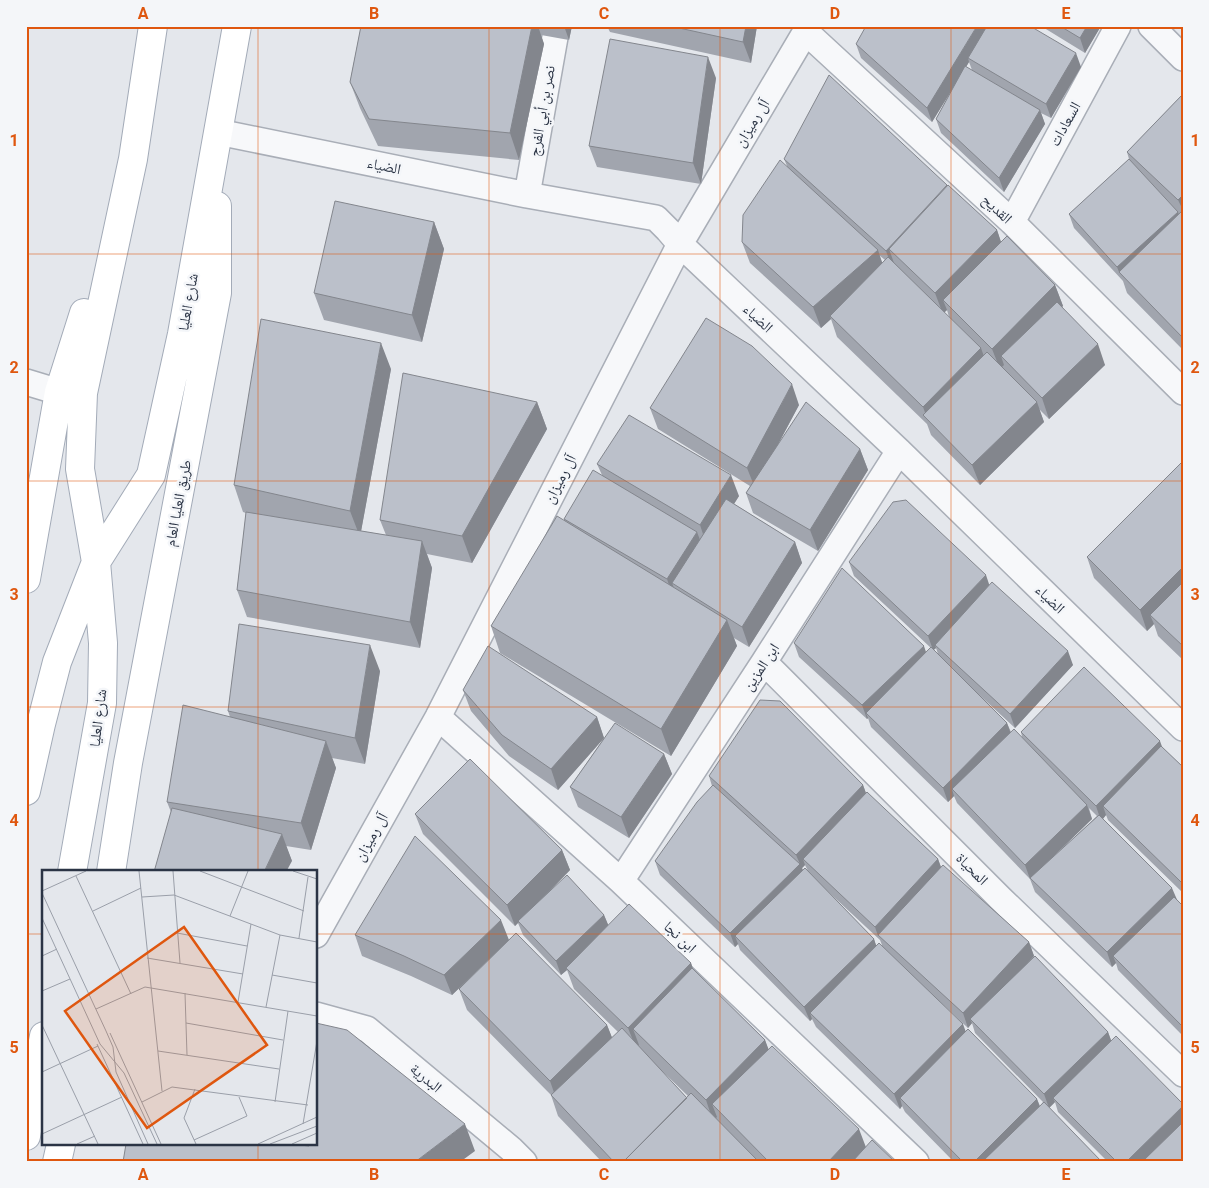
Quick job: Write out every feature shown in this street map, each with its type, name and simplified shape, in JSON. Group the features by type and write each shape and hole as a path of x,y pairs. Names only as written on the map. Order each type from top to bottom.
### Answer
{"main road":[{"name":"شارع العليا","path":"72,870 102,703 103,643 96,562 80,469 83,393 133,158 153,26"},
{"name":"شارع العليا","path":"26,791 57,662 96,562 151,475 182,334 237,26"},
{"name":"طريق العليا العام","path":"111,870 128,763 217,293 218,132"},
{"path":"26,579 59,392 133,158"},
{"path":"26,1136 42,1047"},
{"path":"57,1162 60,1146"}],"street":[{"name":"نصر بن أبي الفرج","path":"527,195 557,26"},
{"name":"السعادات","path":"1012,222 1118,26"},
{"path":"1150,26 1183,58"},
{"name":"القديح","path":"808,29 1012,222 1183,392"},
{"name":"آل رميزان","path":"318,931 438,717 680,244 808,29"},
{"name":"الضياء","path":"218,132 527,195 656,218 680,244 898,451 1183,728"},
{"path":"26,382 59,392"},
{"name":"ابن المزين","path":"621,881 764,662 898,451"},
{"name":"المحياة","path":"764,662 994,892 1183,1074"},
{"name":"ابن نجا","path":"438,717 621,881 916,1162"},
{"name":"البدرية","path":"318,1016 367,1029 509,1158"}],"building":[{"path":"361,26 532,26 510,133 369,119 350,82"},
{"path":"670,26 746,26 743,42"},
{"path":"866,26 977,26 927,108 856,44"},
{"path":"987,26 1030,26 1076,53 1046,104 968,58"},
{"path":"1060,26 1087,26 1080,38"},
{"path":"610,39 708,57 693,163 589,146"},
{"path":"965,66 1040,110 999,178 936,119"},
{"path":"829,75 947,185 886,251 784,159"},
{"path":"1183,94 1183,195 1178,200 1127,152"},
{"path":"1129,159 1178,212 1117,267 1069,214"},
{"path":"780,160 878,250 813,307 742,242 743,215"},
{"path":"948,185 997,230 935,293 889,249"},
{"path":"335,201 434,222 412,315 314,293"},
{"path":"1183,210 1183,338 1119,272"},
{"path":"1007,236 1055,285 992,349 943,300"},
{"path":"888,257 981,348 923,407 830,316"},
{"path":"1057,302 1098,344 1042,398 1001,356"},
{"path":"706,318 752,346 792,384 747,468 650,408"},
{"path":"261,319 381,343 350,511 234,485"},
{"path":"987,352 1037,402 972,465 923,415"},
{"path":"403,373 537,402 462,536 380,520"},
{"path":"806,402 860,449 810,530 746,493"},
{"path":"629,415 731,475 700,525 597,464"},
{"path":"1183,461 1183,567 1140,610 1087,557"},
{"path":"593,470 697,532 667,579 564,519"},
{"path":"726,499 795,542 742,627 672,583"},
{"path":"906,500 986,575 928,636 849,562 893,502"},
{"path":"246,512 422,541 410,622 237,590"},
{"path":"557,516 727,620 661,729 491,626"},
{"path":"842,568 924,646 862,705 794,643"},
{"path":"992,582 1068,651 1010,714 935,645"},
{"path":"1183,582 1183,646 1150,615"},
{"path":"239,624 370,645 355,738 228,711"},
{"path":"488,646 597,717 551,769 502,735 463,690"},
{"path":"931,647 1007,723 943,788 866,713"},
{"path":"1084,667 1160,741 1096,806 1021,732"},
{"path":"760,700 780,701 863,785 796,855 709,776"},
{"path":"183,705 326,741 301,823 167,802"},
{"path":"615,723 664,754 621,817 570,787"},
{"path":"1014,729 1087,805 1025,865 952,789"},
{"path":"1161,746 1183,767 1183,880 1181,882 1103,806"},
{"path":"470,759 562,850 507,905 415,814"},
{"path":"713,785 800,864 730,933 655,861 697,802"},
{"path":"867,792 938,859 875,927 803,859"},
{"path":"172,808 282,834 265,870 155,870"},
{"path":"1099,815 1172,888 1107,952 1030,878"},
{"path":"415,836 501,920 444,975 355,935"},
{"path":"943,865 1029,942 963,1013 878,935"},
{"path":"805,868 874,939 804,1007 735,936"},
{"path":"567,875 604,915 556,961 518,921"},
{"path":"1174,897 1183,906 1183,1027 1113,956"},
{"path":"629,904 691,963 628,1028 566,968"},
{"path":"516,933 607,1025 550,1081 459,989"},
{"path":"879,943 963,1024 894,1094 810,1013"},
{"path":"1035,956 1108,1032 1044,1094 970,1019"},
{"path":"692,968 765,1040 706,1100 633,1029"},
{"path":"318,1023 347,1030 465,1124 415,1162 123,1162 126,1146 318,1146"},
{"path":"622,1028 687,1098 623,1162 614,1162 551,1095"},
{"path":"968,1029 1037,1099 974,1162 963,1162 900,1098"},
{"path":"1116,1036 1183,1104 1126,1162 1117,1162 1053,1098"},
{"path":"772,1046 859,1129 828,1162 769,1162 712,1104"},
{"path":"691,1093 759,1162 623,1162"},
{"path":"1044,1102 1102,1162 982,1162"},
{"path":"1183,1122 1183,1162 1142,1162"},
{"path":"872,1140 895,1162 852,1162"}]}
